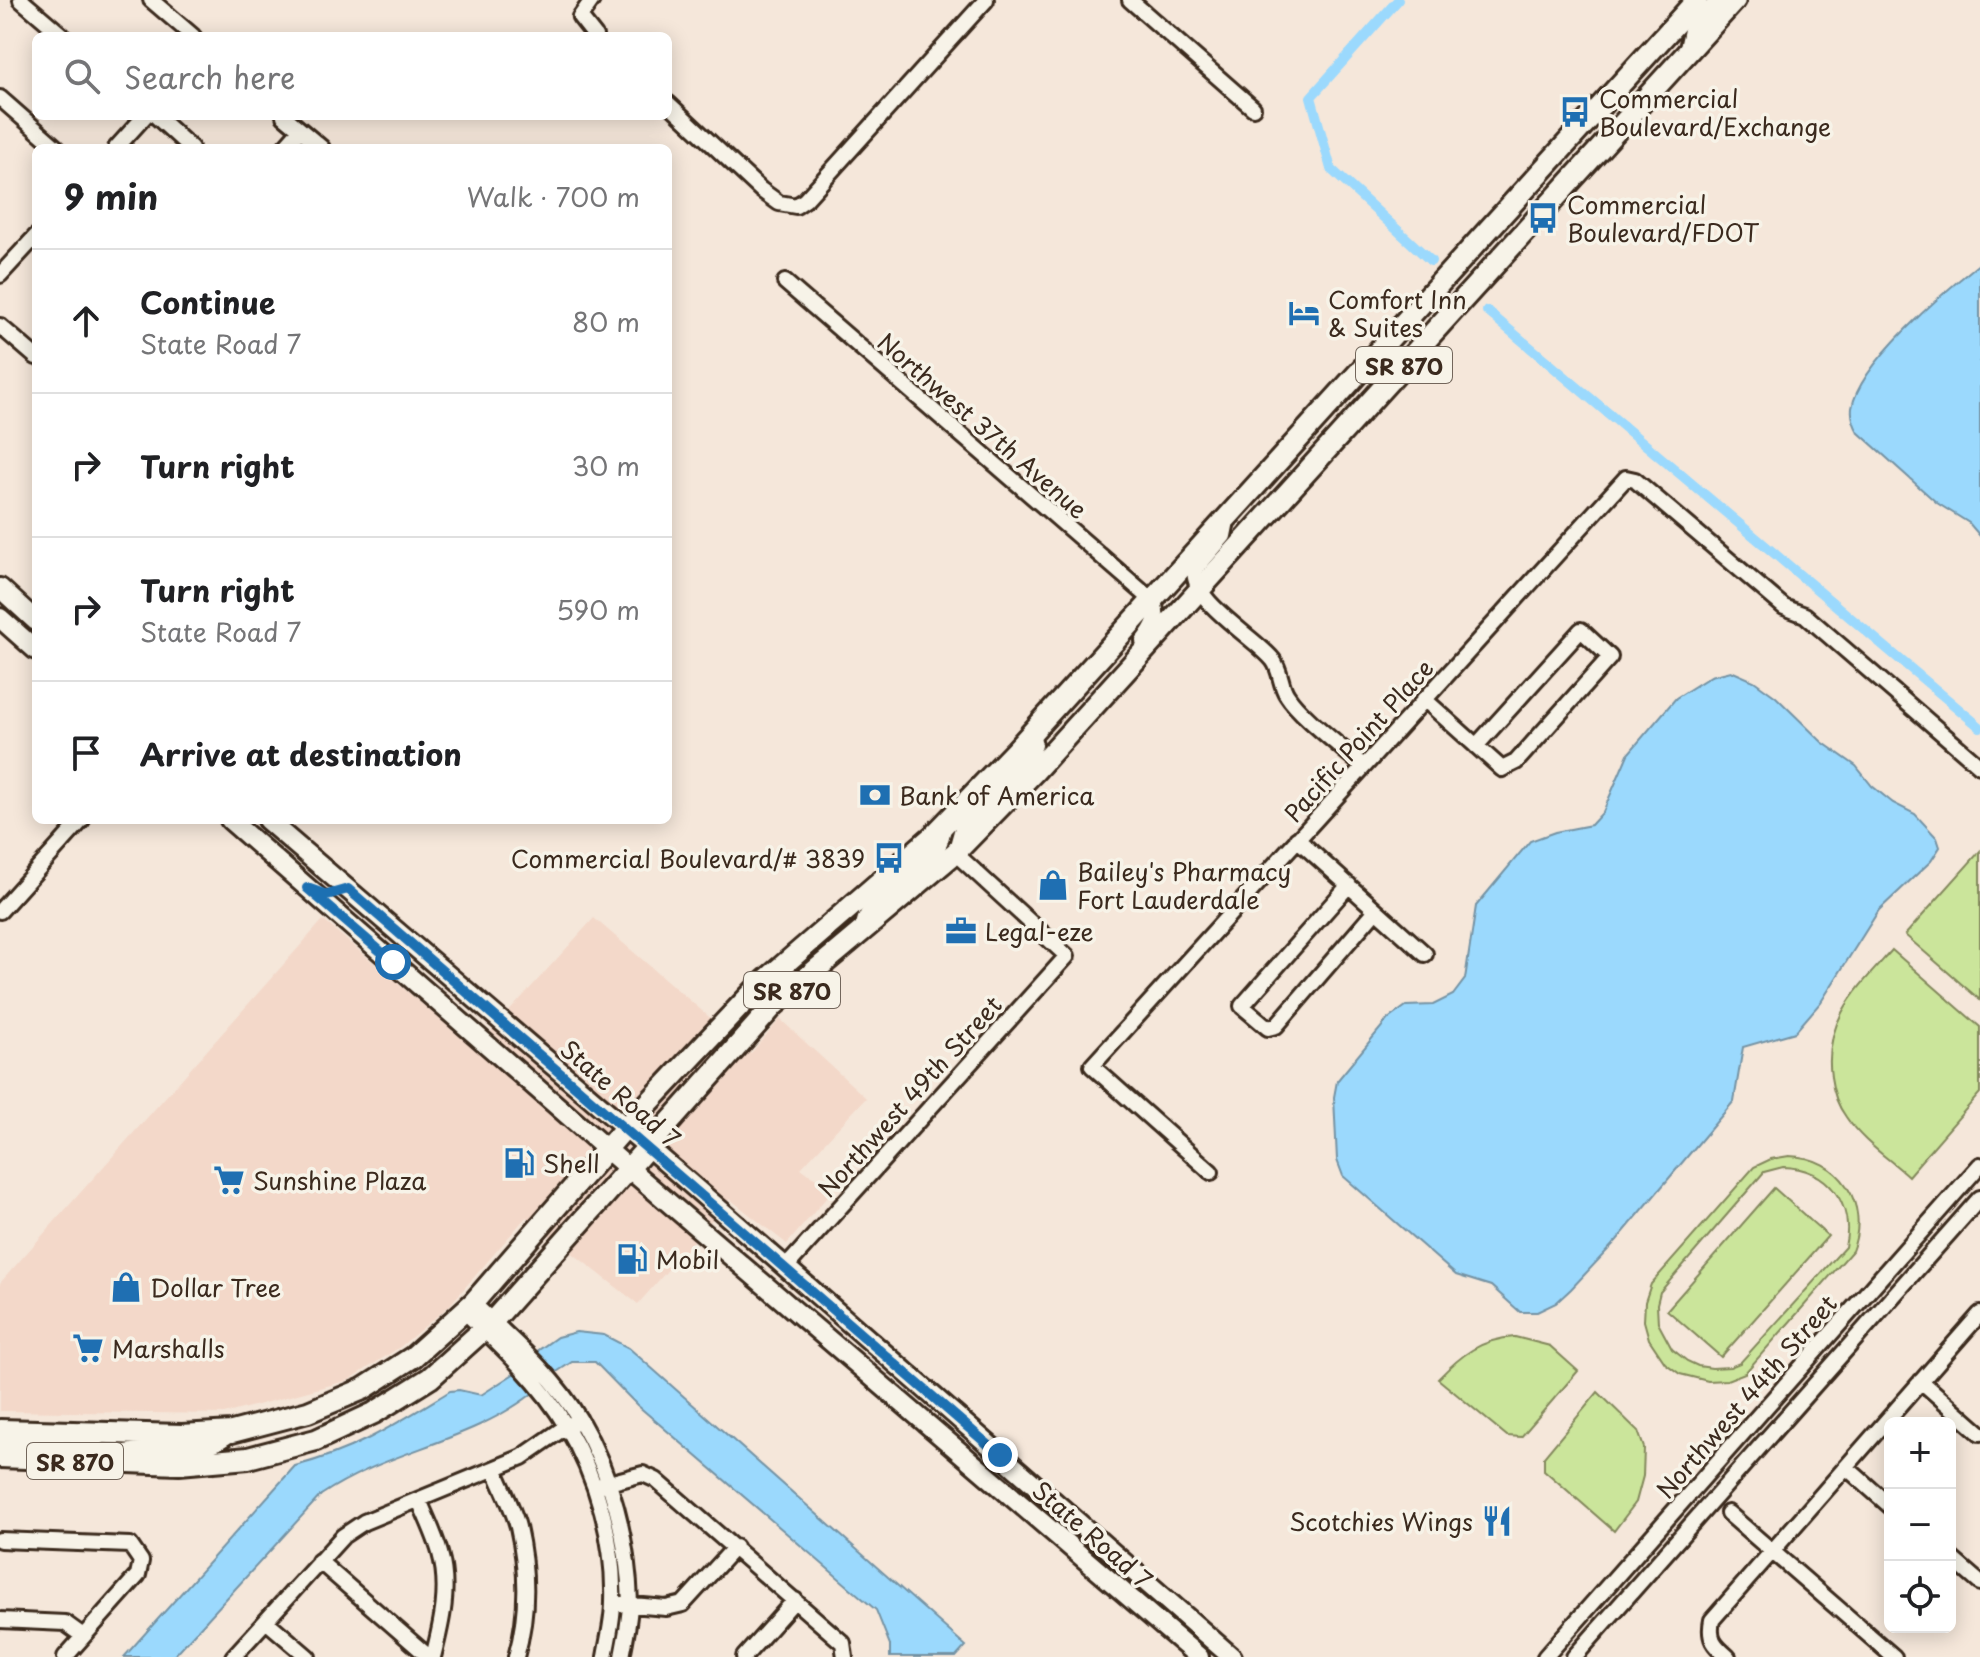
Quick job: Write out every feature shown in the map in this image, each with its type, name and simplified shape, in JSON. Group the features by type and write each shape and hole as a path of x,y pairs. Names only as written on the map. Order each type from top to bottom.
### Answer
{"highway":[{"name":"SR 870","path":"0,1430 182,1435 232,1432 308,1412 363,1389 413,1357 469,1307 625,1128 758,987 945,824 1032,733 1697,0"},
{"name":"SR 870","path":"0,1457 179,1464 248,1458 316,1440 374,1413 430,1378 488,1326 774,1005 955,853 1034,772 1735,0"},
{"path":"1570,183 1584,149 1666,59 1666,34"}],"main road":[{"path":"0,588 32,617"},
{"path":"0,618 32,646"},
{"name":"State Road 7","path":"235,824 627,1167 1199,1657"},
{"name":"State Road 7","path":"272,824 647,1146 1232,1657"},
{"path":"307,888 327,895 348,889"}],"street":[{"path":"21,0 58,32"},
{"path":"151,0 188,32"},
{"path":"592,0 580,17 592,32"},
{"path":"672,107 761,190 779,203 796,206 805,200 986,0"},
{"path":"1130,0 1253,108"},
{"path":"1686,55 1691,30 1718,0"},
{"path":"0,98 52,144"},
{"path":"120,144 141,120"},
{"path":"160,120 187,144"},
{"path":"289,120 317,144"},
{"path":"288,144 300,130"},
{"path":"0,275 30,254"},
{"name":"Northwest 37th Avenue","path":"785,282 1153,601"},
{"path":"0,326 32,354"},
{"name":"Pacific Point Place","path":"1211,1172 1092,1066 1626,478 1635,480 1784,607 1805,615 1980,766"},
{"path":"1227,520 1224,536 1195,570 1194,577 1200,589 1217,609 1275,662 1287,695 1363,766"},
{"path":"1131,665 1155,622 1157,608 1153,601"},
{"path":"1424,699 1476,746 1502,769 1516,762 1610,657 1581,630 1476,746"},
{"path":"955,853 962,828 1030,755 1035,745 1032,733"},
{"path":"0,911 78,824"},
{"path":"866,929 862,924 876,905 937,850 945,824"},
{"path":"1297,839 1425,954"},
{"name":"Northwest 49th Street","path":"786,1267 1067,956 955,853"},
{"path":"1349,885 1242,1006 1268,1028 1276,1026 1376,910"},
{"name":"Northwest 44th Street","path":"1545,1657 1980,1165"},
{"name":"Northwest 44th Street","path":"1574,1657 1980,1198"},
{"path":"469,1307 488,1326 516,1364 547,1387"},
{"path":"1728,1657 1714,1644 1709,1632 1712,1620 1980,1314"},
{"path":"488,1326 526,1351 547,1387 574,1423 602,1485 623,1538 630,1605 622,1657"},
{"path":"1921,1381 1980,1433"},
{"path":"233,1657 343,1536 364,1522 522,1457 574,1423"},
{"path":"99,1462 123,1450 215,1446 232,1432"},
{"path":"0,1445 79,1449 105,1434"},
{"path":"1846,1467 1884,1501"},
{"path":"495,1470 518,1525 525,1569 523,1634 516,1657"},
{"path":"602,1485 643,1474 656,1480 843,1643 845,1656"},
{"path":"602,1485 614,1603 605,1657"},
{"path":"319,1561 431,1657 441,1624 446,1591 440,1553 419,1500"},
{"path":"1728,1513 1894,1657"},
{"path":"0,1540 130,1545 141,1561 138,1575 65,1657"},
{"path":"614,1603 666,1608 683,1604 735,1547"},
{"path":"1955,1561 1980,1583"},
{"path":"744,1657 795,1600"},
{"path":"0,1620 65,1623 83,1636"},
{"path":"266,1621 308,1657"}],"shaded area":[{"path":"594,918 751,1053 780,1019 866,1098 801,1168 832,1191 787,1244 730,1199 638,1304 526,1217 449,1306 400,1347 349,1380 224,1414 0,1411 0,1283 323,920 475,1049"}],"green space":[{"path":"1980,851 1980,1000 1905,935"},
{"path":"1892,950 1980,1027 1980,1093 1908,1176 1852,1125 1838,1103 1831,1077 1832,1039 1845,1007"},
{"path":"1789,1156 1807,1158 1836,1174 1847,1186 1857,1216 1857,1233 1852,1251 1745,1373 1727,1380 1708,1381 1680,1374 1665,1363 1649,1339 1644,1321 1645,1302 1651,1284 1754,1167 1771,1159","holes":["1783,1167 1799,1169 1825,1181 1835,1191 1846,1216 1845,1247 1740,1363 1712,1368 1687,1361 1672,1349 1658,1323 1660,1292 1764,1172"]},
{"path":"1774,1188 1828,1236 1721,1357 1667,1310"},
{"path":"1515,1337 1550,1346 1578,1371 1521,1437 1507,1436 1438,1379 1472,1350 1492,1341"},
{"path":"1598,1392 1638,1431 1644,1448 1643,1476 1636,1502 1614,1531 1544,1470 1544,1457"}],"water":[{"path":"1980,263 1980,536 1969,523 1937,503 1858,432 1852,408 1858,390 1886,350 1946,291"},
{"path":"1731,671 1754,681 1776,697 1822,742 1856,766 1872,786 1893,803 1915,814 1937,838 1940,847 1931,861 1879,910 1821,1002 1795,1032 1743,1047 1734,1101 1617,1240 1556,1303 1537,1312 1520,1312 1491,1286 1456,1275 1343,1176 1337,1160 1334,1097 1337,1081 1388,1019 1406,1006 1433,1005 1453,995 1465,979 1476,906 1530,841 1591,825 1603,812 1628,754 1676,698 1711,676"},
{"path":"576,1332 604,1335 629,1348 966,1646 956,1657 890,1657 890,1645 876,1610 637,1405 595,1362 572,1362 555,1373 536,1352 557,1337"},
{"path":"515,1373 533,1393 508,1410 482,1424 373,1467 321,1495 173,1657 124,1657 295,1466 357,1444 450,1391 481,1395"}],"waterway":[{"path":"1398,0 1311,97 1331,169 1431,261"},
{"path":"1487,311 1980,727"}],"place":[{"name":"Commercial Boulevard/Exchange","path":"1575,112"},
{"name":"Commercial Boulevard/FDOT","path":"1543,218"},
{"name":"Comfort Inn & Suites","path":"1304,313"},
{"name":"Bank of America","path":"875,795"},
{"name":"Commercial Boulevard/# 3839","path":"889,858"},
{"name":"Bailey's Pharmacy Fort Lauderdale","path":"1053,885"},
{"name":"Legal-eze","path":"961,931"},
{"name":"Shell","path":"519,1163"},
{"name":"Sunshine Plaza","path":"229,1180"},
{"name":"Mobil","path":"632,1259"},
{"name":"Dollar Tree","path":"126,1287"},
{"name":"Marshalls","path":"88,1348"},
{"name":"Scotchies Wings","path":"1497,1521"}],"route":[{"path":"393,962 307,888 327,895 348,889 1000,1455"}]}
